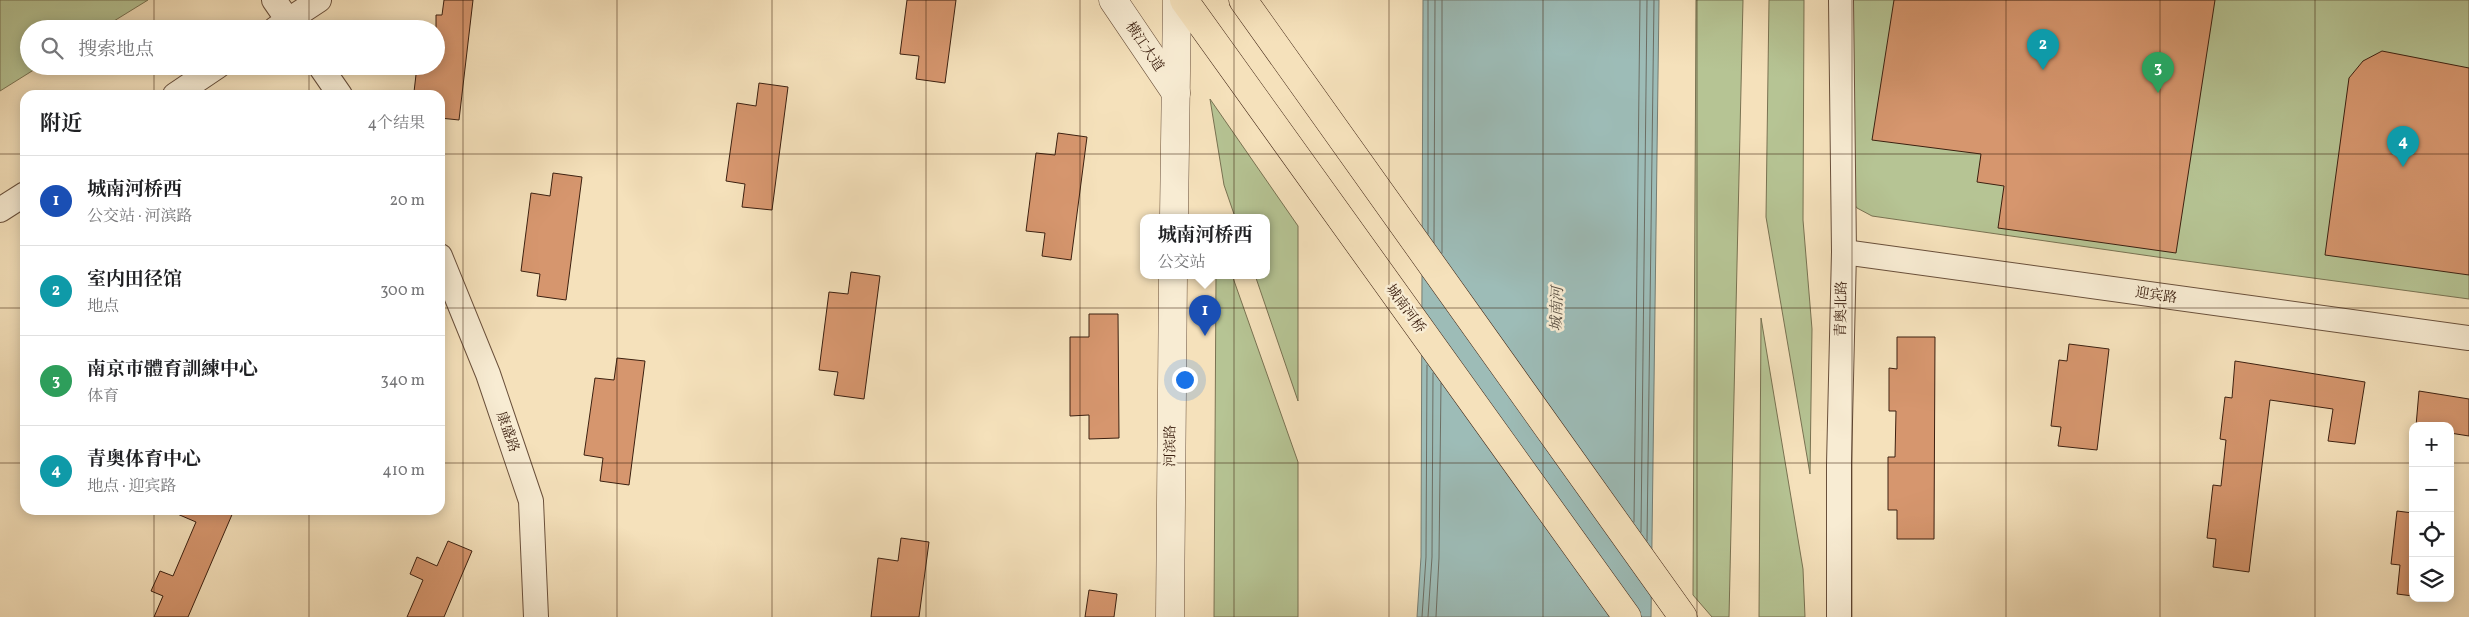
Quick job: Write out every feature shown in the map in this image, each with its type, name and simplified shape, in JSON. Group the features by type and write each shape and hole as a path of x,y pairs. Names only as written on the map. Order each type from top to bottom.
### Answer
{"highway":[{"name":"城南河桥","path":"1184,0 1628,617"},
{"path":"1243,0 1683,617"}],"street":[{"path":"274,0 283,20"},
{"path":"294,20 319,0"},
{"name":"横江大道","path":"1112,0 1176,93"},
{"path":"1174,214 1177,0"},
{"name":"青奥北路","path":"1839,617 1839,464 1844,252 1841,0"},
{"path":"182,90 205,75"},
{"path":"326,75 337,90"},
{"path":"0,210 20,197"},
{"name":"迎宾路","path":"1844,252 2469,338"},
{"name":"康盛路","path":"445,268 488,374 530,501 536,617"},
{"name":"河滨路","path":"1170,617 1173,279"}],"green space":[{"path":"0,0 148,0 116,20 20,20 20,75 26,75 0,91"},
{"path":"1696,0 1743,0 1729,617 1712,617 1693,595"},
{"path":"1769,0 1804,0 1803,220 1812,329 1810,474 1766,217"},
{"path":"1848,0 2469,0 2469,299 1872,216 1857,208 1849,197"},
{"path":"1210,99 1298,226 1298,401 1256,279 1270,279 1270,214 1234,214 1224,185"},
{"path":"1216,279 1233,279 1298,462 1298,617 1214,617"},
{"path":"1761,318 1803,569 1805,617 1759,617"}],"water":[{"name":"城南河","path":"1423,0 1659,0 1651,617 1417,617 1421,557"}],"building":[{"path":"444,0 473,0 459,120 445,119 445,90 414,90 416,75 445,75 445,20 436,20 436,15 442,15"},
{"path":"907,0 956,0 945,83 916,79 919,56 900,54"},
{"path":"1894,0 2215,0 2176,253 1998,228 2004,186 1977,182 1981,154 1872,140"},
{"path":"2382,51 2469,68 2469,275 2325,255 2349,78 2363,61"},
{"path":"759,83 788,87 772,210 742,207 745,184 726,181 737,103 756,106"},
{"path":"1058,133 1087,137 1071,260 1042,256 1045,233 1026,231 1036,153 1055,155"},
{"path":"553,173 582,177 566,300 537,296 540,274 521,271 531,193 550,196"},
{"path":"851,272 880,276 864,399 834,395 838,372 819,370 829,292 848,294"},
{"path":"1089,314 1118,314 1119,438 1089,439 1089,415 1070,416 1070,337 1089,337"},
{"path":"1897,337 1935,337 1934,539 1897,539 1897,510 1888,510 1888,457 1895,457 1896,411 1889,411 1889,368 1897,369"},
{"path":"2069,344 2109,349 2097,450 2058,446 2061,427 2051,426 2059,360 2067,361"},
{"path":"617,358 645,361 629,485 600,481 603,458 584,455 595,378 614,380"},
{"path":"2235,361 2365,382 2355,444 2328,441 2333,409 2270,400 2249,572 2213,567 2216,539 2207,538 2213,485 2221,486 2226,440 2220,439 2225,397 2232,398"},
{"path":"2419,391 2469,399 2469,436 2454,434 2454,422 2416,422"},
{"path":"2397,511 2409,512 2409,596 2397,594 2400,565 2391,564"},
{"path":"180,515 232,515 188,617 154,617 163,596 151,591 160,571 173,576 196,522"},
{"path":"901,538 929,542 919,617 871,617 878,558 898,561"},
{"path":"448,541 472,551 444,617 407,617 423,580 410,574 417,557 437,566"},
{"path":"1089,590 1117,594 1114,617 1085,617"}],"place":[{"name":"室内田径馆","path":"2043,70"},
{"name":"南京市體育訓練中心","path":"2158,93"},
{"name":"青奥体育中心","path":"2403,167"},
{"name":"城南河桥西","path":"1205,336"}]}
